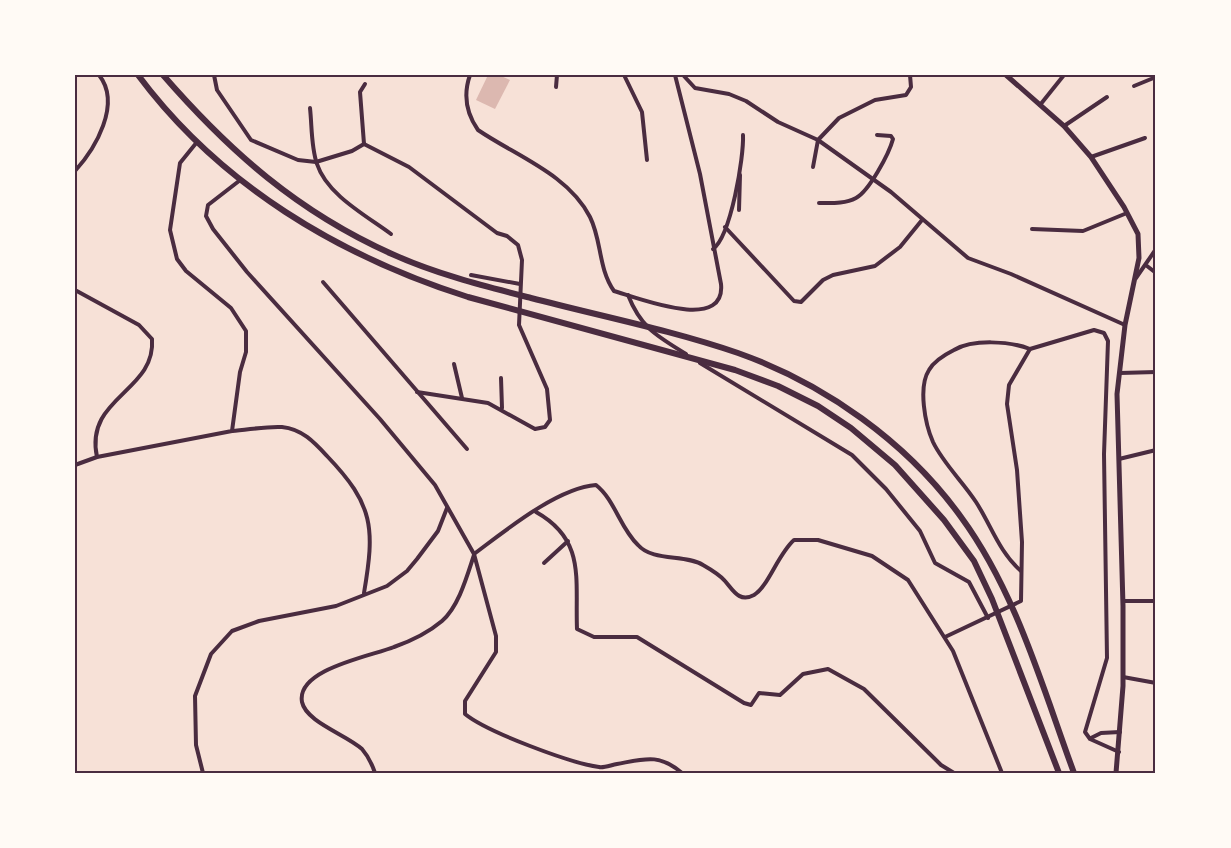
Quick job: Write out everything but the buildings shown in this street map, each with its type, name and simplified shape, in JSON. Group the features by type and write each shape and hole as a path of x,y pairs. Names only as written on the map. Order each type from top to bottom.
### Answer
{"highway":[{"path":"138,75 197,142 233,176 339,246 434,286 735,370 778,386 818,406 851,428 916,486 974,561 992,599 1059,773"},
{"path":"163,75 197,114 239,155 289,197 340,229 394,255 440,272 738,353 790,376 856,415 922,471 947,498 980,544 998,577 1023,633 1074,773"}],"main road":[{"path":"1006,75 1064,126 1091,157 1128,212 1138,234 1139,258 1125,325 1117,394 1123,676 1116,773"}],"street":[{"path":"75,171 89,155 101,130 106,110 106,92 99,75"},
{"path":"214,75 217,90 251,140 298,160 316,162 352,151 364,144"},
{"path":"470,75 465,100 470,118 478,130 571,190 591,217 607,281 614,291 693,310 714,305 722,293 700,174 675,75"},
{"path":"556,87 557,75"},
{"path":"624,75 642,112 647,160"},
{"path":"683,75 695,88 729,94 746,101 778,122 818,140 872,179 968,258 1011,274 1125,325"},
{"path":"813,167 818,140 839,118 875,100 906,95 911,87 910,75"},
{"path":"1039,106 1064,75"},
{"path":"1134,86 1156,77"},
{"path":"364,144 360,92 365,84"},
{"path":"1064,126 1107,97"},
{"path":"310,108 316,162 320,173 332,188 391,234"},
{"path":"713,249 721,240 726,227 744,151 743,135"},
{"path":"819,203 858,198 872,179 893,139 891,136 877,135"},
{"path":"1091,157 1145,138"},
{"path":"197,142 180,163 171,230 177,259 186,271 231,308 246,331 246,352 240,372 232,431"},
{"path":"364,144 409,167 497,233 513,239 518,245 522,260 519,325 547,389 550,420 545,427 535,429 527,427 502,408 462,398 417,392"},
{"path":"739,210 740,168"},
{"path":"239,181 208,205 206,216 213,230 247,272 380,419 435,484 474,554 496,636 496,652 465,701 465,714 475,722 528,744 600,768 648,757 672,765 682,773"},
{"path":"1032,229 1083,231 1128,212"},
{"path":"726,227 794,301 801,302 823,280 833,275 875,266 900,247 923,220"},
{"path":"1136,279 1147,266 1156,249"},
{"path":"1147,266 1156,273"},
{"path":"471,275 520,284"},
{"path":"323,282 467,449"},
{"path":"75,290 139,325 152,339 150,362 144,372 102,415 96,432 97,457"},
{"path":"628,295 636,317 659,338 852,455 886,489 920,531 935,563 969,582 988,618"},
{"path":"1021,572 1008,560 976,502 933,442 926,412 924,382 929,369 940,358 961,346 989,343 1030,349 1094,330 1104,333 1108,341 1104,453 1107,658 1087,717 1085,732 1090,739 1119,752"},
{"path":"945,637 1021,602 1022,542 1017,470 1007,404 1009,385 1030,349"},
{"path":"454,364 462,398"},
{"path":"1120,373 1156,372"},
{"path":"501,378 502,408"},
{"path":"75,465 97,457 232,431 282,427 308,435 339,468 362,498 369,523 370,558 364,594"},
{"path":"1118,459 1156,450"},
{"path":"375,773 361,749 308,714 302,702 303,690 325,670 394,648 424,634 444,619 463,588 474,554 553,500 587,486 596,485 606,493 614,510 639,548 702,564 726,581 730,591 740,597 752,597 759,591 782,550 794,540 818,540 872,556 908,580 945,637 963,671 1002,773"},
{"path":"204,773 196,745 195,696 211,654 232,631 259,621 336,606 387,586 408,572 438,531 447,507"},
{"path":"536,512 560,528 576,562 577,628 594,637 637,637 744,703 751,705 759,693 780,695 803,674 828,669 864,689 941,765 954,773"},
{"path":"544,563 568,541"},
{"path":"1123,601 1156,601"},
{"path":"1123,676 1156,683"},
{"path":"1090,739 1101,733 1120,732"}],"shaded area":[{"path":"488,75 499,75 510,80 495,109 476,100"}]}
